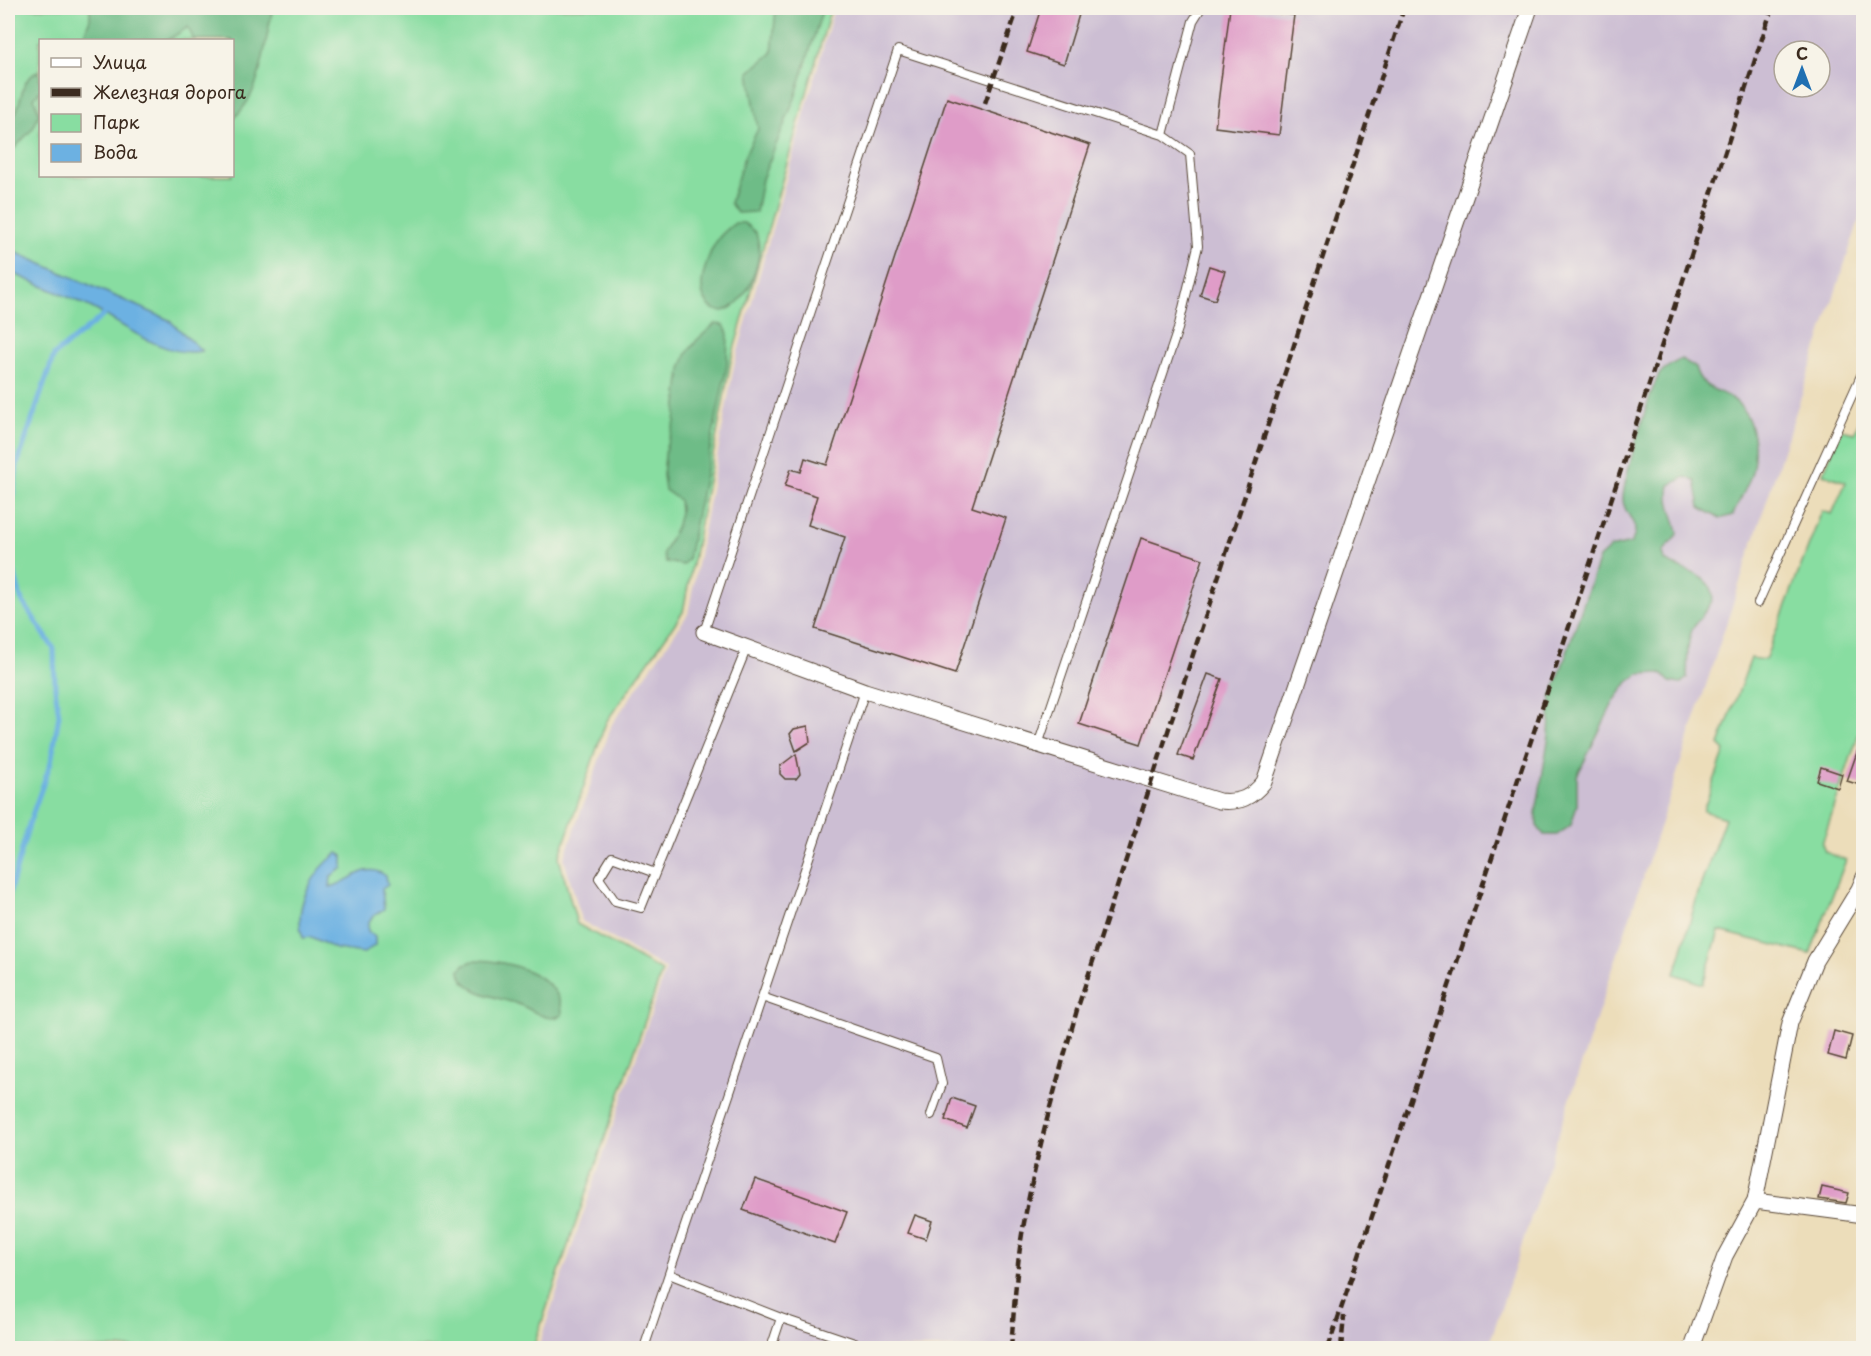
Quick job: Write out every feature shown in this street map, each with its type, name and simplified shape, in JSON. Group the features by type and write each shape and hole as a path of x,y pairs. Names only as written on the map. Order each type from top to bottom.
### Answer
{"street":[{"path":"704,632 866,691 1219,801 1246,799 1256,793 1264,782 1530,8"},
{"path":"1692,1348 1725,1256 1755,1201 1790,1023 1815,961 1862,886"},
{"path":"1755,1201 1863,1215"}],"lane":[{"path":"1163,135 1193,21 1201,8"},
{"path":"704,632 898,50 1163,135 1190,154 1198,246 1178,329 1038,745"},
{"path":"1758,603 1863,369"},
{"path":"655,873 612,857 599,878 615,900 641,908 747,647"},
{"path":"644,1348 866,691"},
{"path":"762,997 936,1058 942,1084 931,1115"},
{"path":"669,1274 781,1318 869,1348"},
{"path":"771,1348 781,1318"}],"shaded area":[{"path":"834,8 1863,8 1863,208 1488,1348 538,1348 666,969 582,921 564,859 612,724 688,614 734,366"}],"green space":[{"path":"8,8 831,8 731,360 683,612 606,722 559,858 577,924 662,971 533,1348 8,1348"},
{"path":"90,8 273,8 257,82 243,108 234,118 234,39 194,39 188,27 170,39 82,39 90,19"},
{"path":"776,8 823,8 795,98 762,179 756,212 737,213 730,203 744,157 758,129 749,72 772,53"},
{"path":"39,72 39,92 34,98 39,113 33,128 14,149 8,148 8,123 14,117 27,80"},
{"path":"735,223 744,223 756,233 759,246 756,269 748,288 738,302 732,307 718,311 711,308 705,300 703,278 714,245"},
{"path":"715,324 724,325 728,334 727,365 688,559 683,565 666,562 663,554 677,525 680,512 679,500 665,490 663,475 666,447 675,422 681,369 687,353 697,340"},
{"path":"1681,359 1695,367 1707,386 1728,396 1743,409 1753,437 1752,473 1733,515 1720,519 1700,507 1695,480 1685,477 1670,485 1670,504 1678,534 1663,552 1665,561 1702,578 1713,592 1713,599 1691,634 1688,646 1687,678 1680,684 1670,682 1661,673 1639,674 1628,682 1614,701 1577,776 1577,805 1571,825 1557,835 1544,835 1537,826 1536,813 1549,735 1551,699 1599,558 1610,548 1631,543 1634,536 1634,525 1623,500 1637,437 1659,375"},
{"path":"1863,404 1863,721 1822,844 1825,852 1846,860 1810,954 1719,931 1703,984 1675,974 1699,890 1725,818 1703,811 1725,751 1719,745 1751,658 1765,660 1822,511 1832,514 1846,482 1823,474 1841,430 1855,433"},
{"path":"476,960 503,963 531,972 553,990 560,1001 562,1015 545,1017 518,1004 474,989 462,977 460,969 465,964"}],"water":[{"path":"8,249 169,320 202,351 172,350 157,344 88,306 8,271"},
{"path":"338,853 343,856 343,868 331,876 330,887 364,871 371,870 386,876 388,885 382,889 384,909 368,923 368,931 375,937 375,945 364,953 336,949 311,937 303,938 300,914 307,891 320,869"}],"building":[{"path":"1041,8 1081,8 1064,64 1027,52"},
{"path":"1230,8 1294,15 1279,135 1215,127"},
{"path":"947,98 1090,145 972,507 1006,518 955,674 815,629 845,537 808,525 817,496 785,486 791,469 801,472 805,458 827,465"},
{"path":"1209,266 1225,271 1215,300 1200,295"},
{"path":"1141,538 1203,559 1141,744 1079,724"},
{"path":"1208,674 1222,679 1193,760 1178,755"},
{"path":"808,726 810,742 796,751 790,734 794,729"},
{"path":"1861,741 1863,741 1863,786 1847,781"},
{"path":"796,754 800,774 796,779 785,779 780,774 780,766"},
{"path":"1821,767 1842,774 1838,788 1817,781"},
{"path":"1834,1031 1852,1036 1846,1060 1828,1055"},
{"path":"952,1098 975,1106 967,1128 945,1120"},
{"path":"755,1179 847,1212 835,1244 743,1210"},
{"path":"1822,1187 1849,1193 1846,1203 1819,1199"},
{"path":"915,1215 932,1221 926,1239 908,1233"}],"waterway":[{"path":"8,529 17,465 54,355 104,315"},
{"path":"8,547 21,599 54,649 55,688 59,715 51,762 30,821 8,898"}],"railway":[{"path":"985,103 1018,8"},
{"path":"1011,1348 1018,1262 1027,1206 1046,1121 1077,1010 1404,8"},
{"path":"1328,1348 1600,534 1772,8"},
{"path":"1341,1348 1344,1316"}]}
